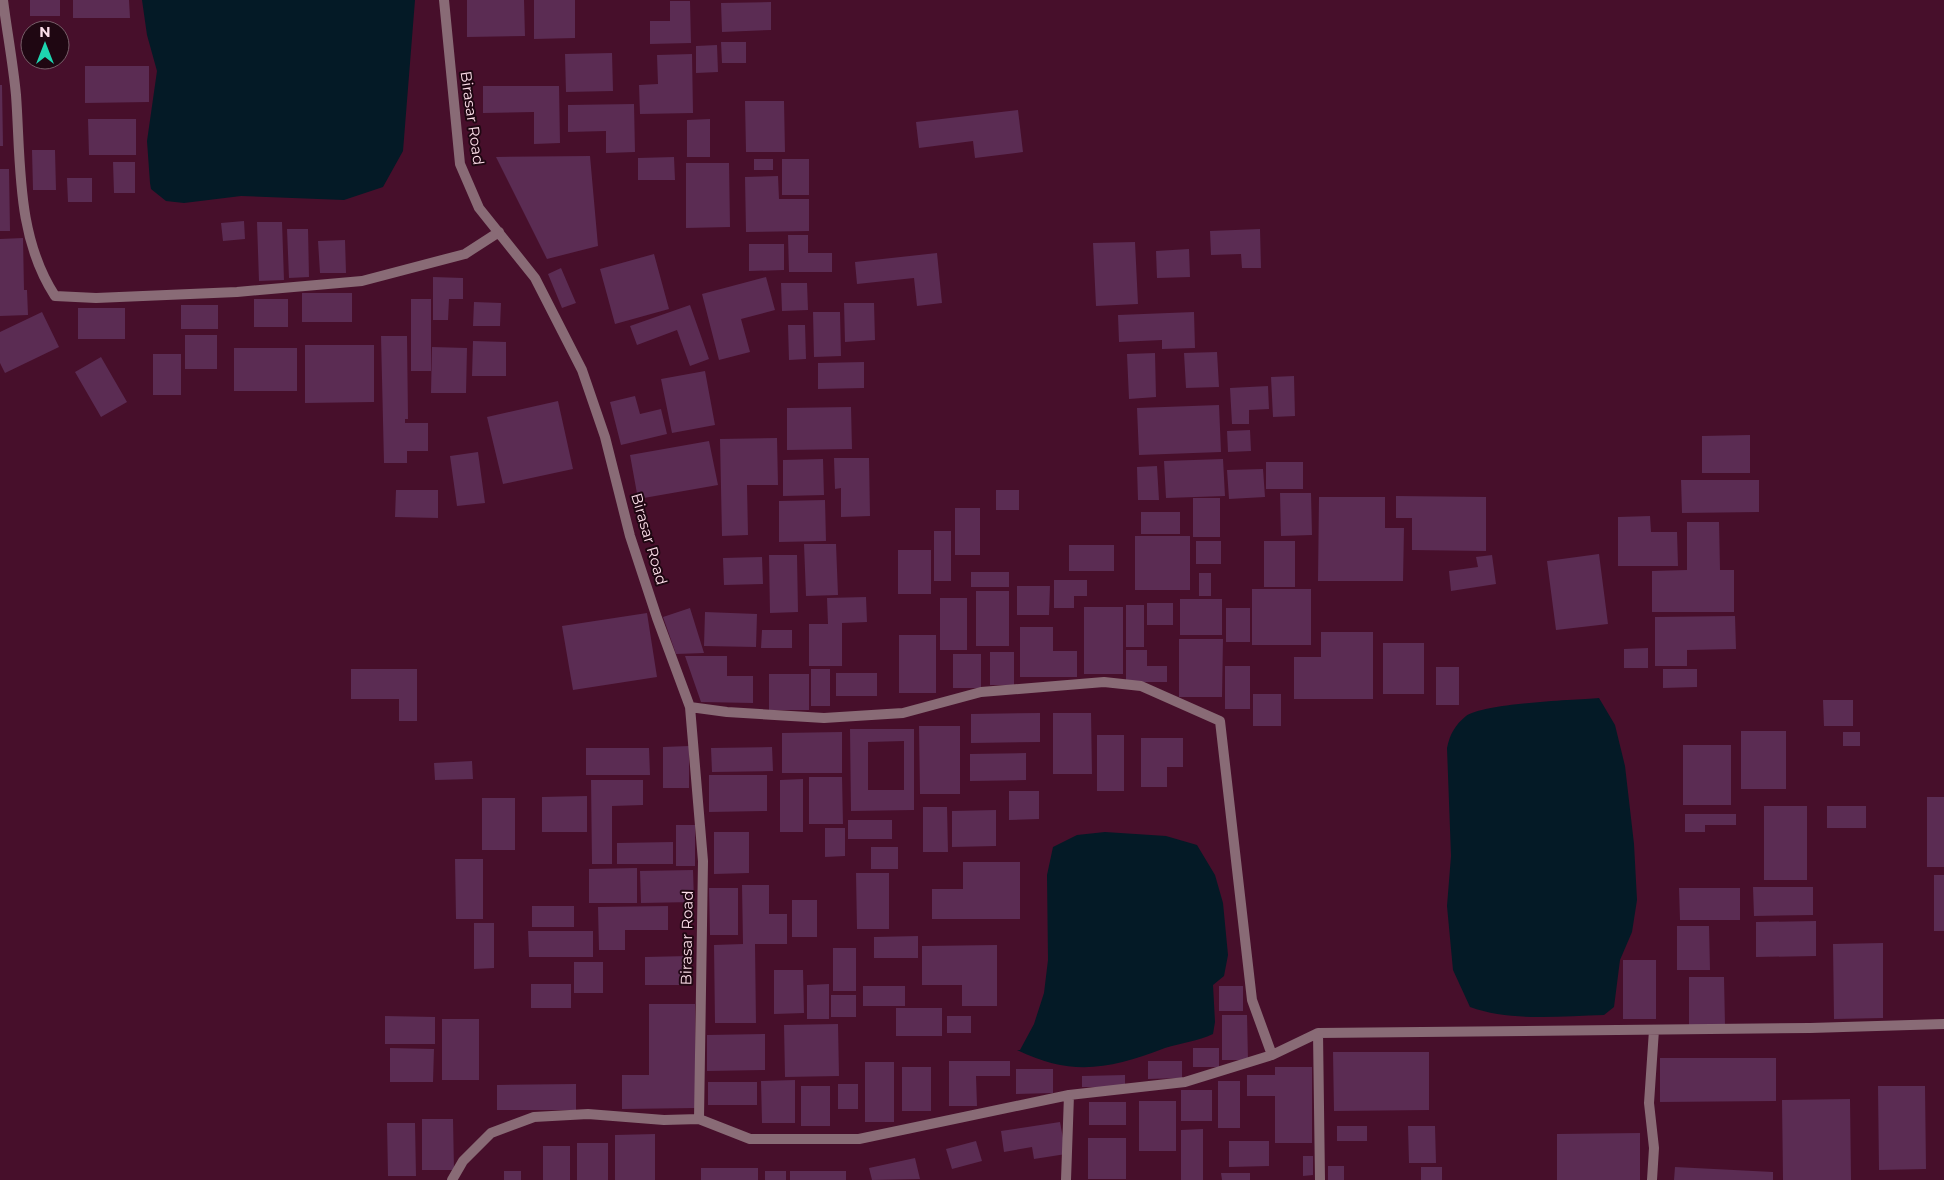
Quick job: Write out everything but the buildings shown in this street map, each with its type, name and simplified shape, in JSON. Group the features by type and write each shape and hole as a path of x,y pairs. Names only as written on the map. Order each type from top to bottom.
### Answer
{"street":[{"path":"3,0 16,94 19,174 25,216 34,255 55,296 96,298 237,292 362,281 465,254 499,232"},
{"name":"Birasar Road","path":"444,0 460,164 478,208 535,278 582,370 605,437 630,536 657,618 690,708 703,861 699,1119"},
{"path":"690,708 824,718 893,714 981,692 1104,682 1141,686 1220,721 1252,1000 1272,1055"},
{"path":"452,1180 464,1161 491,1133 534,1117 588,1114 664,1120 699,1119 750,1140 859,1140 1068,1095 1185,1082 1272,1055 1318,1033 1654,1030 1944,1024"},
{"path":"1652,1180 1654,1148 1649,1103 1654,1030"},
{"path":"1318,1033 1320,1180"},
{"path":"1066,1180 1068,1095"}],"water":[{"path":"142,0 415,0 403,151 383,187 344,200 241,196 184,203 166,201 151,189 150,183 147,141 157,71 147,35"},
{"path":"1599,698 1615,725 1625,766 1634,844 1637,900 1632,932 1620,960 1614,1007 1604,1015 1536,1017 1502,1015 1470,1007 1453,970 1447,906 1451,856 1447,748 1451,734 1466,716 1491,708"},
{"path":"1105,832 1166,836 1197,845 1215,875 1223,903 1228,955 1224,976 1213,985 1215,1022 1213,1034 1108,1065 1074,1067 1056,1064 1037,1059 1017,1050 1020,1050 1034,1024 1044,993 1048,960 1047,875 1053,847 1077,835"}]}
